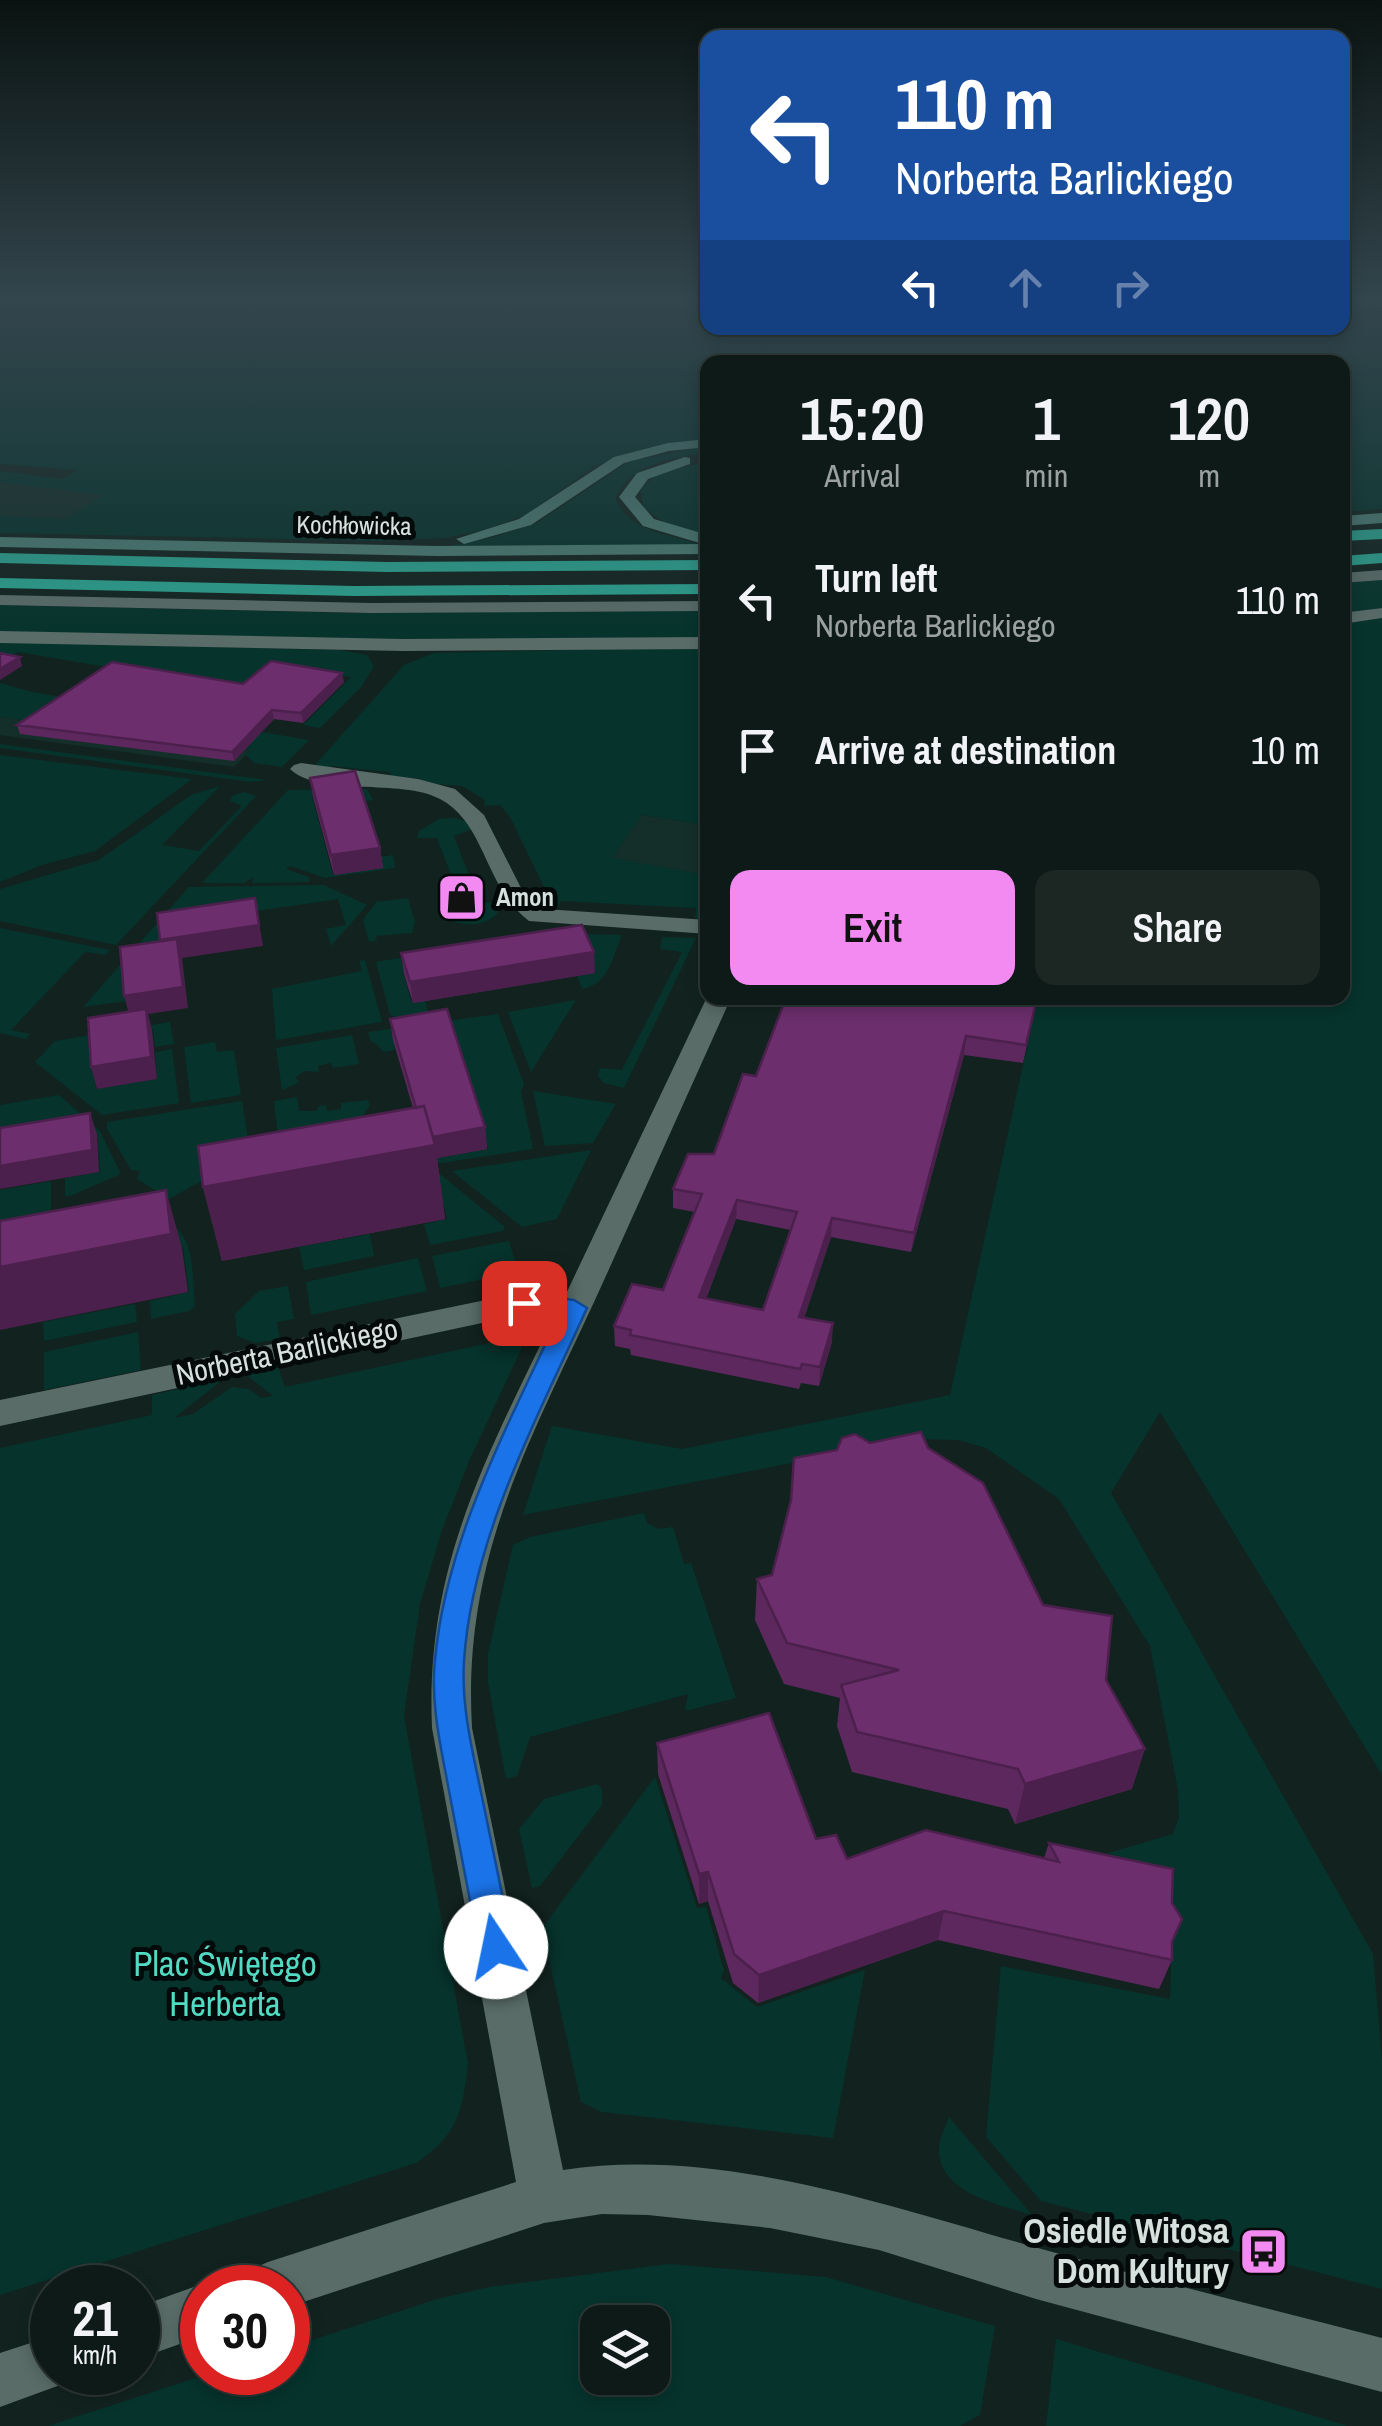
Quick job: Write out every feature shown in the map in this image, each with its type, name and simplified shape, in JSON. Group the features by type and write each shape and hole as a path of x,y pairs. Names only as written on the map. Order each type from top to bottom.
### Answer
{"highway":[{"path":"1350,536 1382,534"},
{"path":"0,558 406,567 700,565"},
{"path":"1350,560 1382,558"},
{"path":"0,583 372,591 700,590"}],"main road":[{"path":"297,550 437,543 500,531 544,512 619,460 700,444"},
{"path":"700,459 648,472 634,482 627,497 632,510 644,520 700,538"},
{"path":"1350,520 1382,518"},
{"name":"Kochłowicka","path":"0,542 297,550 700,549"}],"street":[{"path":"1350,577 1382,575"},
{"path":"0,600 371,608 700,606"},
{"path":"1350,618 1382,613"},
{"path":"0,637 403,645 700,643"},
{"path":"301,769 426,788 457,800 480,823 516,900 538,916 700,926"},
{"path":"544,2198 452,1728 449,1662 460,1596 478,1534 513,1442 715,1005"},
{"name":"Norberta Barlickiego","path":"0,1414 524,1303 574,1308"},
{"path":"310,2274 544,2198 602,2189 770,2203 879,2225 1036,2273 1382,2365"},
{"path":"0,2380 30,2370"}],"shaded area":[{"path":"0,482 117,496 71,523 0,520"},
{"path":"0,717 251,750 234,767 0,735"},
{"path":"642,815 700,824 700,874 611,859"}],"green space":[{"path":"0,411 700,411 700,441 624,454 594,467 525,515 481,531 445,538 383,541 0,533 0,516 65,519 104,495 0,482 0,471 61,479 78,470 0,464"},
{"path":"1350,411 1382,411 1382,509 1350,511"},
{"path":"700,447 700,454 641,470 622,487 616,499 622,511 641,526 700,545 449,546 537,523 630,461"},
{"path":"700,463 700,533 665,523 643,507 641,489 656,475"},
{"path":"1382,580 1382,608 1350,613 1350,582"},
{"path":"0,605 350,613 700,611 700,638 447,640 0,632"},
{"path":"1382,618 1382,1775 1160,1412 1111,1493 1373,1954 1382,2061 1382,2289 1041,2201 986,2137 1001,1966 1170,1999 1173,1897 1058,1868 1173,1834 1179,1817 1178,1790 1150,1646 1059,1499 986,1448 959,1440 916,1439 523,1515 552,1426 682,1449 950,1395 1036,1005 1350,1005 1350,623"},
{"path":"0,642 340,650 367,655 374,666 362,686 320,728 303,725 351,677 272,668 243,690 18,652 12,656 0,654"},
{"path":"700,647 700,824 642,815 612,858 700,874 700,918 695,918 696,908 560,901 558,908 545,907 533,898 547,893 510,817 500,805 484,806 485,800 462,786 392,777 389,772 332,766 328,770 315,765 404,665 434,653"},
{"path":"0,683 32,692 309,740 282,767 254,763 246,755 250,750 0,717"},
{"path":"0,744 267,780 250,782 0,748"},
{"path":"0,755 192,779 95,851 42,865 0,882"},
{"path":"220,786 162,845 199,851 242,806 230,801 232,796 244,792 256,796 116,945 0,921 0,889 99,860 191,795"},
{"path":"367,789 373,800 363,802 358,790 312,797 333,875 383,868 380,857 393,855 395,868 325,878 290,866 286,869 309,877 309,882 252,883 253,877 245,883 202,883 288,790"},
{"path":"439,819 468,822 473,829 454,836 480,904 500,901 502,905 493,918 479,923 448,920 443,910 479,903 473,891 458,893 437,838 417,838 419,831"},
{"path":"324,885 367,905 331,946 326,929 346,925 338,899 251,912 164,961 127,1001 83,1007 189,887"},
{"path":"408,898 415,923 412,933 376,936 377,940 369,942 363,920 376,902"},
{"path":"0,928 110,950 106,955 85,952 11,1030 30,1034 26,1039 0,1033"},
{"path":"544,933 622,935 604,976 591,986 582,989 577,976 596,973 584,945 403,973 412,1003 425,1001 429,1014 398,1018 390,1015 376,962"},
{"path":"662,937 696,938 624,1088 604,1083 598,1076 600,1068 622,1070 682,952 660,949"},
{"path":"365,960 382,1022 276,1040 272,989 362,971 359,961"},
{"path":"576,1000 531,1072 508,1012"},
{"path":"498,1014 524,1084 521,1092 533,1149 441,1163 409,1163 488,1149 450,1030 393,1039 395,1050 383,1052 371,1042 368,1032"},
{"path":"170,1022 174,1044 155,1047 153,1029 93,1039 96,1089 157,1079 155,1052 172,1049 179,1103 102,1115 35,1062 55,1041"},
{"path":"352,1035 359,1064 318,1066 319,1072 304,1071 295,1078 300,1082 282,1090 276,1048"},
{"path":"215,1042 217,1052 234,1050 241,1095 191,1103 184,1047"},
{"path":"533,1091 616,1104 593,1143 545,1146"},
{"path":"59,1095 100,1131 121,1174 70,1196 65,1196 65,1178 100,1172 97,1133 0,1150 0,1105"},
{"path":"297,1097 299,1111 316,1111 326,1105 327,1111 341,1109 341,1103 368,1100 370,1105 362,1117 352,1121 278,1135 274,1101"},
{"path":"242,1101 248,1138 216,1173 169,1199 137,1179 140,1171 131,1170 107,1129 107,1122"},
{"path":"591,1150 557,1219 522,1227 452,1171"},
{"path":"436,1171 505,1227 503,1231 430,1245 424,1224 447,1219"},
{"path":"51,1181 51,1218 0,1227 0,1190"},
{"path":"171,1224 189,1249 195,1306 189,1311 151,1319 150,1301 189,1292 183,1247 0,1282"},
{"path":"370,1234 374,1256 304,1270 299,1247"},
{"path":"509,1241 523,1288 501,1294 494,1277 440,1288 432,1256"},
{"path":"418,1258 427,1291 311,1315 306,1282"},
{"path":"288,1286 294,1319 277,1322 280,1339 255,1343 237,1336 235,1314 259,1291"},
{"path":"135,1304 137,1322 44,1341 43,1322"},
{"name":"Plac Świętego Herberta","path":"506,1320 519,1328 524,1343 442,1530 420,1604 404,1716 468,2064 456,2121 441,2143 416,2163 95,2265 30,2265 30,2285 0,2295 0,1448 152,1415 152,1395 225,1378 174,1418 193,1414 232,1387 249,1389 261,1398 273,1396 245,1374 278,1367 285,1387 499,1341"},
{"path":"138,1332 141,1370 44,1390 44,1352"},
{"path":"644,1513 647,1523 658,1529 673,1527 684,1564 691,1563 736,1698 685,1711 688,1694 530,1737 517,1776 506,1779 488,1683 488,1654 513,1545 530,1537"},
{"path":"655,1777 697,1908 706,1907 724,1971 721,1978 757,2007 865,1970 833,2138 602,2112 581,2102 542,1928"},
{"path":"597,1784 602,1789 602,1805 540,1886 532,1888 519,1829 544,1799"},
{"path":"949,2117 1032,2215 973,2195 948,2176 939,2148"},
{"path":"669,2264 826,2277 995,2326 980,2415 960,2426 48,2426 143,2395 160,2395 160,2390 180,2383 180,2395 310,2395 310,2341 437,2299 489,2287"},
{"path":"1056,2339 1348,2426 1046,2426"}],"building":[{"path":"0,653 20,657 0,669"},
{"path":"271,661 342,673 301,713 272,710 232,752 17,725 112,662 243,684"},
{"path":"355,771 380,848 331,855 310,778"},
{"path":"255,898 259,925 160,940 157,913"},
{"path":"582,925 594,952 410,982 401,953"},
{"path":"177,939 183,987 124,996 120,947"},
{"path":"783,1005 1035,1005 1026,1045 966,1036 914,1233 832,1218 799,1317 833,1323 820,1367 802,1364 800,1369 630,1335 631,1330 614,1326 632,1284 663,1290 702,1194 673,1189 688,1154 714,1154 743,1074 756,1076","holes":["737,1200 797,1212 763,1310 699,1297"]},
{"path":"146,1009 151,1057 91,1067 88,1018"},
{"path":"447,1009 485,1127 433,1137 424,1106 416,1108 390,1019"},
{"path":"424,1106 435,1145 203,1187 198,1146"},
{"path":"90,1113 92,1150 0,1166 0,1128"},
{"path":"166,1190 171,1234 0,1267 0,1221"},
{"path":"921,1432 928,1448 983,1483 1043,1605 1112,1616 1106,1680 1145,1749 1025,1784 1018,1769 857,1732 841,1685 899,1670 787,1643 757,1579 772,1575 791,1500 794,1458 837,1450 842,1438 855,1434 870,1443"},
{"path":"769,1713 816,1839 836,1835 847,1859 926,1830 1059,1862 1049,1843 1173,1869 1172,1903 1182,1919 1172,1942 1172,1960 944,1911 759,1975 734,1954 708,1872 699,1874 657,1743"}],"place":[{"name":"Amon","path":"461,897"},
{"name":"Osiedle Witosa Dom Kultury","path":"1264,2251"}],"route":[{"path":"496,1947 452,1728 449,1662 460,1596 489,1502 574,1308 524,1303"}]}
